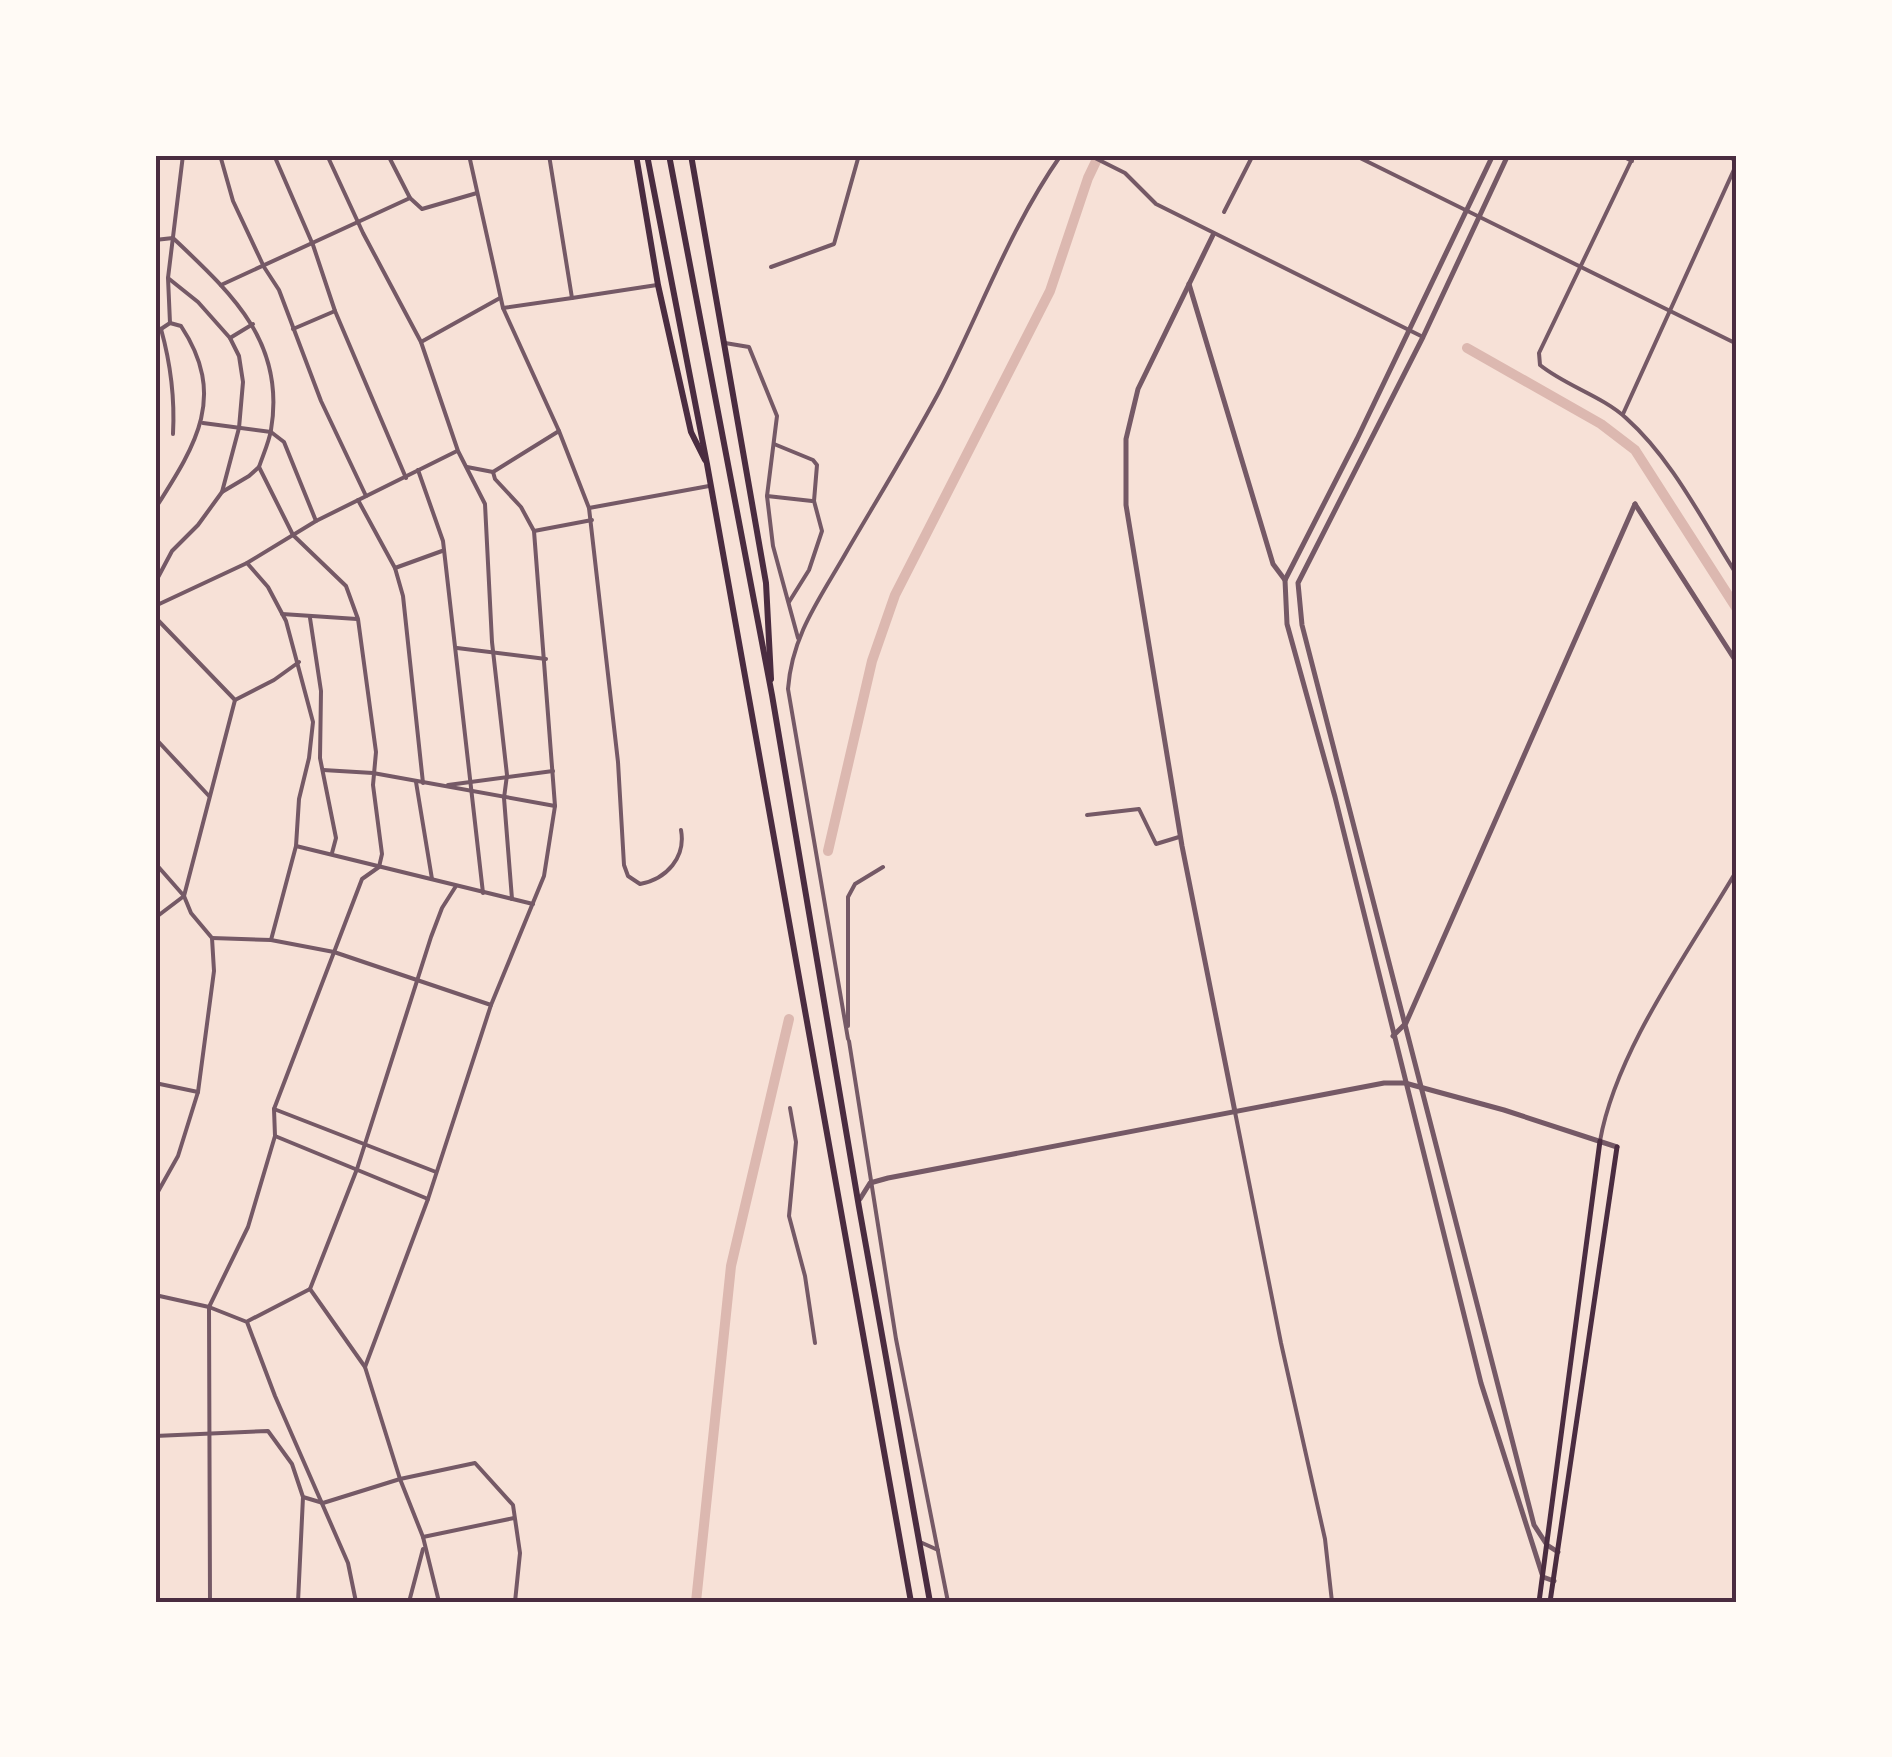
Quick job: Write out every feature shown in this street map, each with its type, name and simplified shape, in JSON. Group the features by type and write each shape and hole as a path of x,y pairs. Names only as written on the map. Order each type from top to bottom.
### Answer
{"main road":[{"path":"636,155 658,284 691,432 707,464"},
{"path":"647,155 707,464 911,1602"},
{"path":"669,155 772,695 930,1602"},
{"path":"691,155 766,583 772,695"},
{"path":"1539,1602 1600,1141"},
{"path":"1550,1602 1618,1146"}],"street":[{"path":"170,323 168,278 183,155"},
{"path":"220,155 233,202 280,290 321,401 366,496"},
{"path":"274,155 406,478"},
{"path":"327,155 421,342 458,451 485,504 493,652 507,776 504,798 512,899"},
{"path":"388,155 410,198 422,209 476,193"},
{"path":"469,155 503,308 559,431 592,520 628,876 640,884 650,882 680,858 684,844 681,830"},
{"path":"549,155 572,298"},
{"path":"771,268 834,244 859,155"},
{"path":"948,1602 896,1338 788,689 790,663 810,610 939,391 996,268 1040,184 1061,155"},
{"path":"1089,155 1125,173 1156,204 1213,235 1422,336"},
{"path":"1224,212 1253,155"},
{"path":"1354,155 1737,344"},
{"path":"1493,155 1284,580 1287,624 1335,797 1481,1382 1543,1576 1554,1580"},
{"path":"1508,155 1298,583 1302,625 1534,1525 1547,1546 1558,1552"},
{"path":"1620,155 1633,158 1539,353 1540,366 1623,414 1656,447 1737,575"},
{"path":"1623,414 1737,163 1730,155"},
{"path":"221,285 410,198"},
{"path":"1213,235 1138,390 1126,439 1126,506 1180,837 1324,1539 1332,1602"},
{"path":"155,240 173,238"},
{"path":"173,238 221,285 253,324 271,373 271,432 258,467 222,492"},
{"path":"155,583 172,551 198,526 222,492 239,428 243,382 240,356 230,338 198,302 168,278"},
{"path":"503,308 658,284"},
{"path":"1190,284 1273,564 1284,580"},
{"path":"421,342 500,298"},
{"path":"294,329 335,311"},
{"path":"155,509 203,422 205,379 200,359 181,326 170,323 158,329 171,364 174,434"},
{"path":"230,338 253,324"},
{"path":"725,343 749,348 778,416 767,496 773,546 798,638"},
{"path":"203,422 271,432 284,442 316,521"},
{"path":"466,467 493,472 559,431"},
{"path":"774,444 815,462 814,501 822,530 809,570 789,602"},
{"path":"155,606 247,563 316,521 458,451"},
{"path":"210,1602 209,1307 248,1227 275,1136 274,1108 362,880 379,867 382,854 374,773 376,752 358,619 346,586 293,535 258,467"},
{"path":"418,470 444,550 483,893"},
{"path":"365,1367 428,1199 490,1004 533,904 551,849 556,806 534,531 521,507 495,480 493,472"},
{"path":"589,508 709,486"},
{"path":"767,496 814,501"},
{"path":"358,500 395,568 403,596 432,880"},
{"path":"1394,1036 1406,1023 1635,504 1737,663"},
{"path":"534,531 592,520"},
{"path":"395,568 444,550"},
{"path":"247,563 268,587 282,614 299,662 312,722 310,758 299,799 296,846 271,940"},
{"path":"282,614 358,619"},
{"path":"155,617 235,700"},
{"path":"310,618 321,690 320,758 336,838 332,853"},
{"path":"457,648 546,658"},
{"path":"155,918 184,896 235,700 299,662"},
{"path":"155,738 209,796"},
{"path":"310,758 320,758"},
{"path":"322,770 374,773 556,806"},
{"path":"446,786 553,771"},
{"path":"1087,815 1139,809 1156,844 1180,837"},
{"path":"296,846 533,904"},
{"path":"155,863 184,896 191,914 212,938 214,972 198,1092 178,1156 155,1198"},
{"path":"848,1039 848,897 855,884 883,867"},
{"path":"1600,1141 1606,1108 1626,1058 1737,870"},
{"path":"247,1322 310,1288 357,1169 442,908 456,886"},
{"path":"212,938 271,940 334,952 490,1004"},
{"path":"155,1083 198,1092"},
{"path":"859,1207 860,1197 870,1183 1384,1083 1421,1088 1618,1146"},
{"path":"274,1108 436,1172"},
{"path":"790,1108 796,1142 789,1216 806,1276 816,1343"},
{"path":"275,1136 428,1199"},
{"path":"310,1288 365,1367 400,1478 424,1538 439,1602"},
{"path":"155,1295 209,1307 247,1322 348,1564 356,1602"},
{"path":"155,1436 268,1431 292,1464 303,1497 298,1602"},
{"path":"303,1497 323,1503 400,1478 475,1463 512,1505 520,1552 515,1602"},
{"path":"424,1538 514,1518"},
{"path":"920,1542 938,1550"},
{"path":"409,1602 425,1545"}],"waterway":[{"path":"828,851 872,661 895,595 1050,291 1099,155"},
{"path":"1467,348 1601,424 1635,450 1737,609"},
{"path":"696,1602 731,1266 789,1019"}]}
